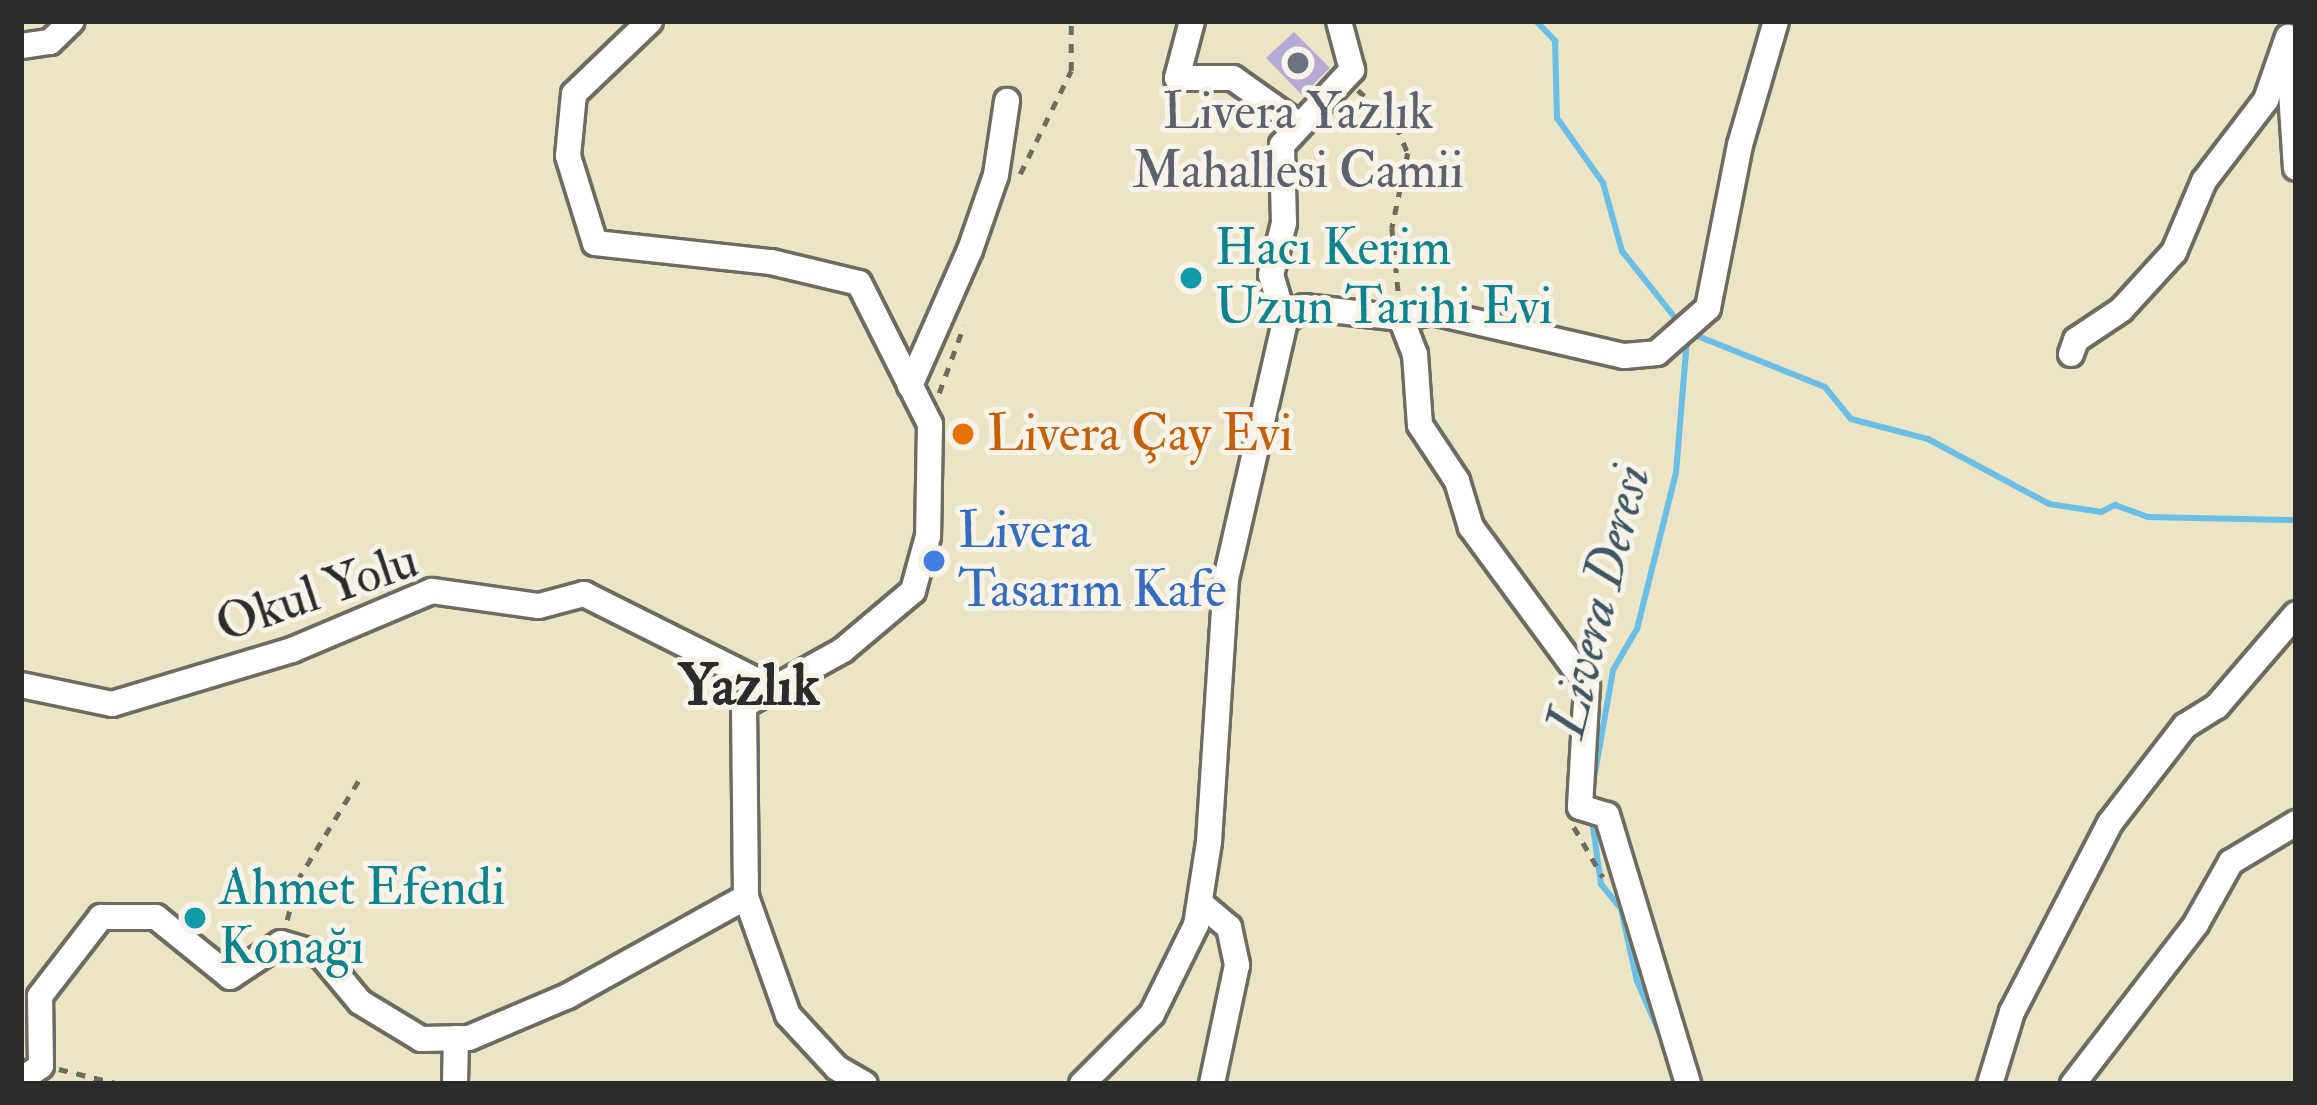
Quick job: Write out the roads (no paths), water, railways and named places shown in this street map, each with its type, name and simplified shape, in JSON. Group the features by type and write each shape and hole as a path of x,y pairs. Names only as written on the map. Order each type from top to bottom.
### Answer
{"street":[{"path":"21,46 50,42 72,21"},
{"path":"650,21 574,94 568,156 595,243 771,262 859,283 930,424 928,536 914,591 844,650 768,686 744,705 746,897 788,1015 837,1067 865,1084"},
{"path":"1192,21 1178,78 1233,78 1298,124"},
{"path":"1082,1084 1152,1014 1200,902 1226,579 1285,321 1271,275 1284,223 1282,145 1352,70 1340,21"},
{"path":"1285,321 1304,307 1331,306 1401,318 1433,312 1624,356 1657,352 1681,337 1708,308 1740,145 1776,21"},
{"path":"2287,29 2296,168"},
{"path":"2071,354 2076,340 2121,310 2174,252 2204,181 2266,100 2287,29"},
{"path":"910,386 947,314 996,175 1007,101"},
{"path":"1401,318 1415,354 1420,425 1457,481 1472,527 1588,685 1580,806 1607,815 1688,1084"},
{"name":"Okul Yolu","path":"21,685 112,704 292,650 432,590 539,606 584,594 768,686"},
{"path":"1990,1084 2012,1012 2110,824 2185,726 2217,706 2296,614"},
{"path":"2073,1084 2196,925 2231,862 2296,823"},
{"path":"31,1073 40,996 101,917 156,917 230,977 281,943 321,955 360,1002 422,1040 456,1039 568,996 746,897"},
{"path":"1200,902 1229,927 1237,965 1212,1084"},
{"path":"455,1084 456,1039"}],"waterway":[{"name":"Livera Deresi","path":"1536,21 1555,41 1557,118 1603,183 1622,251 1680,324"},
{"name":"Livera Deresi","path":"1690,333 1825,387 1851,419 1928,439 2049,504 2101,512 2115,505 2148,517 2296,520"},
{"name":"Livera Deresi","path":"1593,784 1613,670 1637,629 1676,473 1687,340"},
{"name":"Livera Deresi","path":"1592,820 1601,884 1621,909 1637,981 1663,1041"}],"place":[{"name":"Livera Yazlık Mahallesi Camii","path":"1298,63"},
{"name":"Hacı Kerim Uzun Tarihi Evi","path":"1191,278"},
{"name":"Livera Çay Evi","path":"963,434"},
{"name":"Livera Tasarım Kafe","path":"934,561"},
{"name":"Ahmet Efendi Konağı","path":"195,918"}],"district":[{"name":"Yazlık","path":"749,687"}]}
